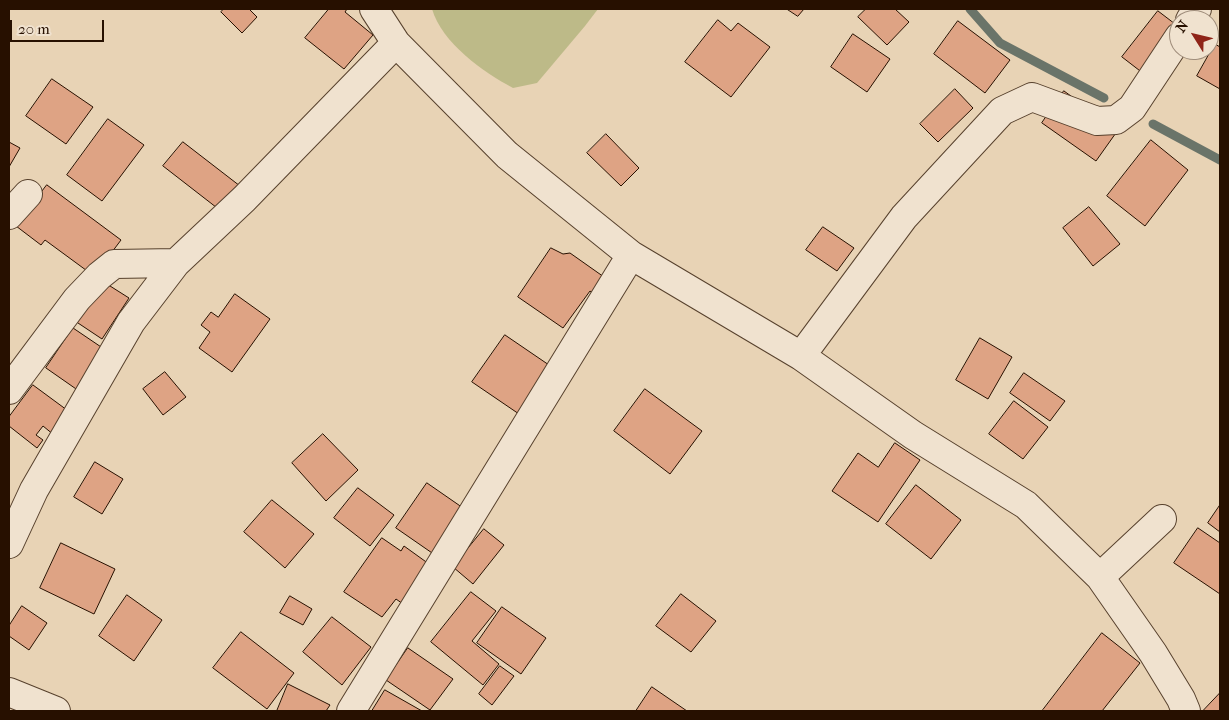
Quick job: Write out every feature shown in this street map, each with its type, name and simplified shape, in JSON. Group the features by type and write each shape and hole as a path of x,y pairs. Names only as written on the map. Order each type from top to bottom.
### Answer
{"street":[{"path":"374,9 396,42 508,155 631,255 801,356 913,435 1026,505 1100,577 1153,654 1181,699 1186,711"},
{"path":"9,544 34,490 131,322 176,263 244,199 396,42"},
{"path":"801,356 904,217 1002,111 1032,97 1097,121 1116,120 1132,108 1169,51"},
{"path":"9,215 28,194"},
{"path":"351,711 631,255"},
{"path":"9,390 77,299 99,276 114,264 176,263"},
{"path":"1100,577 1162,519"},
{"path":"9,692 56,711"}],"shaded area":[{"path":"432,9 598,9 537,83 513,88 489,74 454,45 437,22"}],"building":[{"path":"224,9 249,9 257,17 242,33 221,12"},
{"path":"329,9 347,9 345,12 373,35 344,69 305,38"},
{"path":"787,9 804,9 798,16"},
{"path":"866,9 895,9 909,22 887,45 858,17"},
{"path":"1158,11 1169,19 1169,53 1157,84 1122,57"},
{"path":"718,20 731,31 738,23 770,47 731,97 685,62"},
{"path":"958,21 1010,60 985,93 934,54"},
{"path":"853,34 890,59 867,92 831,67"},
{"path":"1220,47 1220,89 1197,76 1206,60 1219,60"},
{"path":"52,79 93,107 66,144 26,116"},
{"path":"955,89 973,108 938,142 920,124"},
{"path":"1064,91 1118,130 1096,161 1042,123"},
{"path":"108,119 144,145 102,201 67,175"},
{"path":"606,134 639,168 621,186 587,153"},
{"path":"1151,140 1188,170 1145,226 1107,196"},
{"path":"9,142 20,148 9,167"},
{"path":"183,142 240,186 221,211 163,166"},
{"path":"47,185 121,240 94,276 45,240 41,245 16,226"},
{"path":"1089,207 1120,244 1093,266 1063,228"},
{"path":"823,227 854,248 837,271 806,250"},
{"path":"551,248 563,254 570,253 604,277 595,295 590,291 563,328 518,297"},
{"path":"99,279 129,298 102,339 72,319"},
{"path":"235,294 270,319 232,372 199,348 210,332 201,325 211,312 218,317"},
{"path":"73,328 107,351 79,391 46,368"},
{"path":"505,335 549,365 519,414 472,382"},
{"path":"980,338 1012,357 988,399 956,380"},
{"path":"165,372 186,397 163,415 143,389"},
{"path":"1024,373 1065,401 1050,421 1010,393"},
{"path":"33,385 71,413 54,435 43,426 36,435 43,440 37,448 9,426 9,417"},
{"path":"645,389 702,431 670,474 614,431"},
{"path":"1014,401 1048,427 1023,459 989,434"},
{"path":"323,434 358,470 326,501 292,463"},
{"path":"895,443 920,460 878,522 832,491 858,453 878,467"},
{"path":"95,462 123,479 102,514 74,497"},
{"path":"427,483 466,510 435,555 396,528"},
{"path":"916,485 961,520 931,559 886,524"},
{"path":"358,488 394,515 370,546 334,518"},
{"path":"272,500 314,534 285,568 244,532"},
{"path":"1220,505 1220,532 1208,523"},
{"path":"1198,528 1220,543 1220,594 1174,563"},
{"path":"484,529 504,545 473,584 453,567"},
{"path":"382,538 401,551 404,546 429,564 403,604 396,599 382,617 344,592"},
{"path":"61,543 115,569 94,614 40,588"},
{"path":"471,592 496,611 472,641 499,664 483,685 431,642"},
{"path":"681,594 716,621 691,652 656,626"},
{"path":"127,595 162,620 134,661 99,636"},
{"path":"290,596 312,609 303,625 280,613"},
{"path":"22,606 47,623 29,650 9,636 9,626"},
{"path":"502,607 546,638 521,674 477,643"},
{"path":"332,617 371,647 342,685 303,652"},
{"path":"241,632 294,673 267,709 213,668"},
{"path":"1102,633 1140,663 1102,711 1044,711 1043,710"},
{"path":"408,648 453,679 430,710 386,680"},
{"path":"500,666 514,676 492,705 479,694"},
{"path":"288,684 330,705 326,711 277,711"},
{"path":"652,687 687,711 636,711"},
{"path":"385,690 422,711 372,711"},
{"path":"1220,693 1220,711 1203,711"}],"waterway":[{"path":"970,9 1000,43 1104,98"},
{"path":"1153,124 1220,160"}]}
